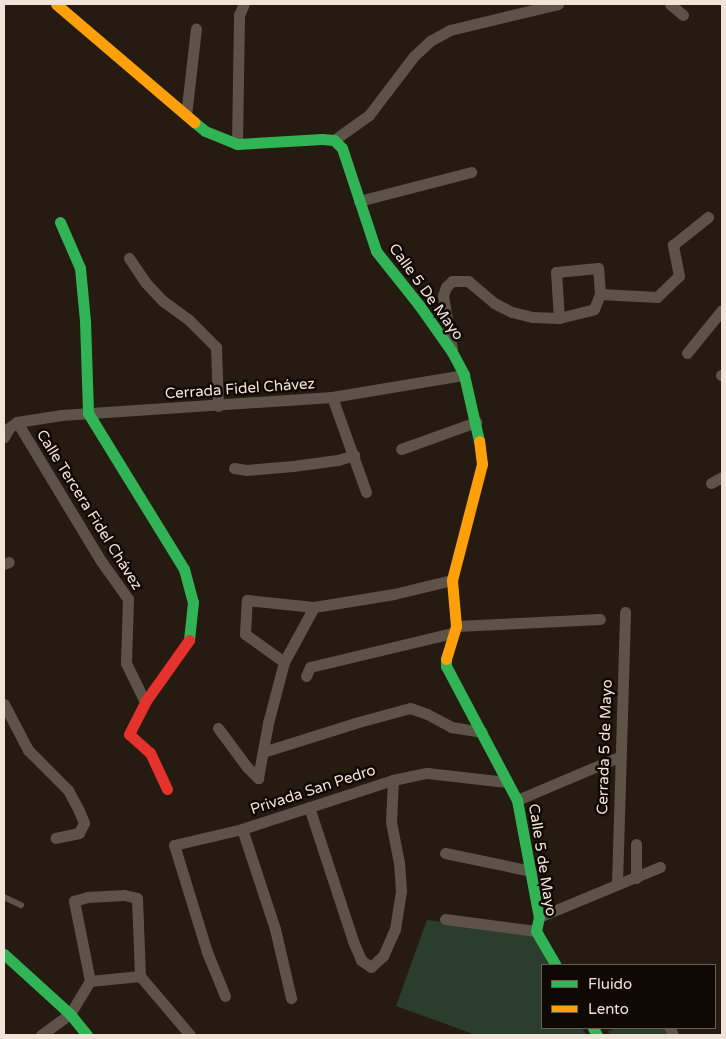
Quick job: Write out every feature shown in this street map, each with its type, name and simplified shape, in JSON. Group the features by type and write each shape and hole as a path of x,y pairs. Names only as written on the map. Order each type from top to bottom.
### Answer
{"street":[{"path":"56,4 205,131 237,144 334,140 370,115 414,56 430,41 450,30 558,4"},
{"path":"237,144 239,15 244,4"},
{"path":"670,4 683,16"},
{"path":"186,115 196,29"},
{"name":"Calle 5 De Mayo","path":"334,140 342,148 376,250 419,305 452,352 464,375 476,422 482,464 452,580"},
{"path":"359,201 471,172"},
{"path":"600,294 657,297 679,276 673,245 708,217"},
{"path":"60,222 80,268 85,321 88,413 184,569 193,602 189,639 145,702 129,734 150,753 167,789"},
{"path":"129,258 146,283 163,302 188,319 216,346 218,406"},
{"path":"452,352 443,296 446,287 452,282 468,282 494,303 512,312 532,317 559,318 594,309 600,294 598,268 556,272 559,318"},
{"path":"687,353 722,310"},
{"name":"Cerrada Fidel Chávez","path":"16,422 88,413 332,398 464,375"},
{"path":"332,398 366,492"},
{"path":"4,437 9,428 16,422"},
{"name":"Calle Tercera Fidel Chávez","path":"16,422 101,561 128,599 126,663 145,702"},
{"path":"401,449 476,422"},
{"path":"234,468 246,470 293,466 354,455"},
{"path":"711,482 722,477"},
{"path":"284,662 245,634 247,600 314,607 394,594 452,580"},
{"name":"Calle 5 de Mayo","path":"452,580 454,629 447,651 446,666 517,800 539,917 536,931 555,964"},
{"path":"314,607 284,662 268,723 264,752 355,723 410,708 427,714 451,727 482,732"},
{"name":"Cerrada 5 de Mayo","path":"617,884 619,757 625,612"},
{"path":"306,676 310,667 454,629 600,619"},
{"path":"4,704 28,750 68,790 84,823 79,833 56,838"},
{"name":"Privada San Pedro","path":"218,728 247,767 258,778 264,752"},
{"path":"517,800 619,757"},
{"name":"Privada San Pedro","path":"225,996 207,952 174,845 242,829 393,780 427,773 506,782"},
{"path":"309,807 353,941 361,960 372,967 383,956 395,929 401,891 399,863 391,822 393,780"},
{"path":"242,829 275,929 290,998"},
{"path":"636,844 636,878"},
{"path":"445,853 531,871"},
{"path":"539,917 660,867"},
{"path":"41,1035 70,1014 90,981 74,901 87,897 124,894 137,898 140,976 190,1035"},
{"path":"445,919 536,931"},
{"path":"4,954 70,1014 87,1035"},
{"path":"90,981 140,976"}],"lane":[{"path":"4,897 21,905"}],"green space":[{"path":"427,920 533,934 548,964 541,964 541,1029 583,1029 586,1035 476,1035 396,1006"},
{"path":"614,1029 667,1029 670,1035 610,1035 608,1031"}],"traffic: fast":[{"path":"194,122 205,131 237,144 322,139 334,140 342,148 376,251 419,305 452,352 464,375 479,441"},
{"path":"60,222 80,268 85,321 88,413 184,569 193,602 189,640"},
{"path":"446,659 446,666 517,800 539,917 536,931 555,964"},
{"path":"4,954 70,1014 87,1035"},
{"path":"594,1029 597,1035"}],"traffic: slow":[{"path":"56,4 194,122"},
{"path":"446,659 456,626 452,580 482,464 479,441"}],"traffic: jam":[{"path":"167,789 150,753 129,734 145,702 189,640"}]}
